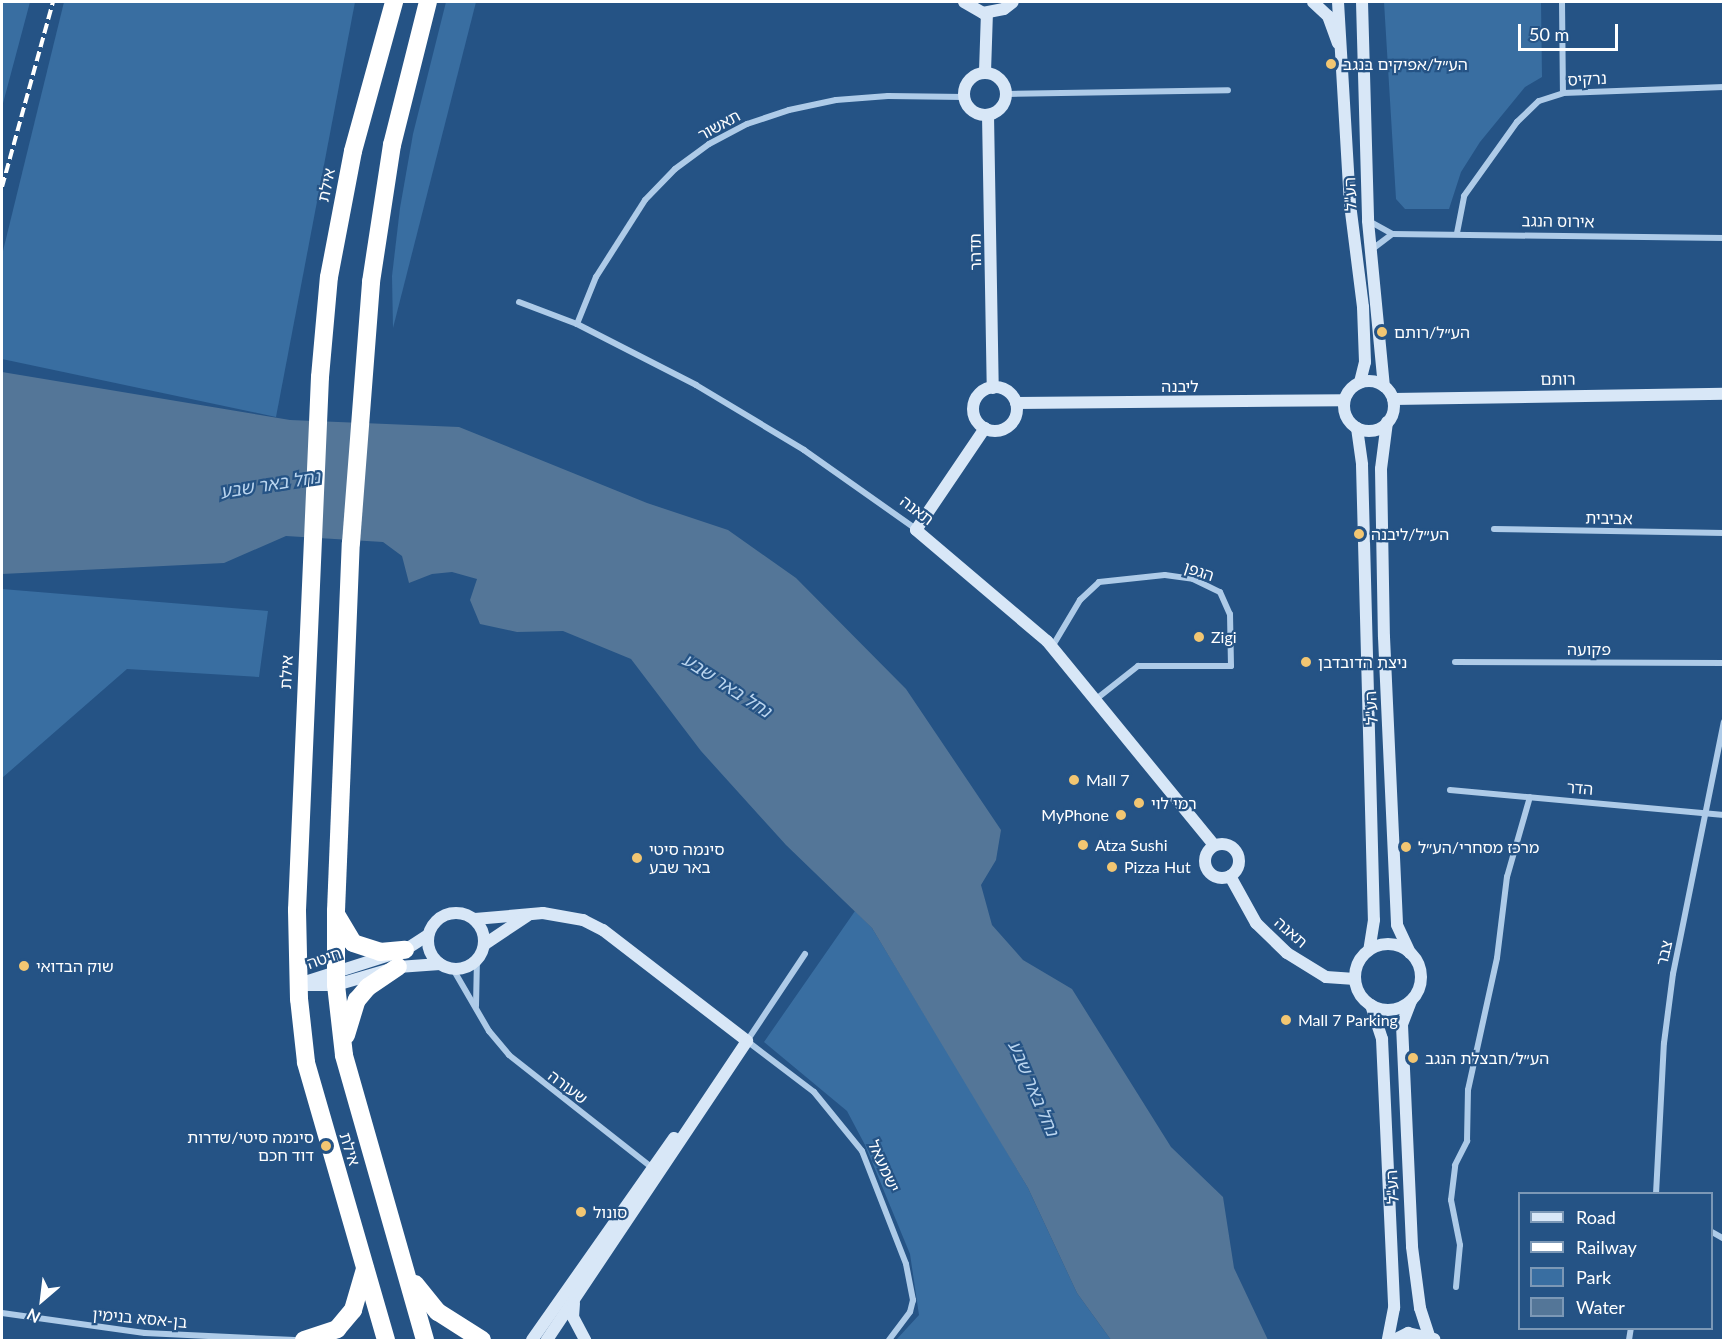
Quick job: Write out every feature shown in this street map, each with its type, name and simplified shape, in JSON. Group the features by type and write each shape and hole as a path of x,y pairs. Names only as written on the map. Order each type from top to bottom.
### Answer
{"highway":[{"name":"אילת","path":"386,1341 366,1264 328,1146 306,1062 298,985 304,694 320,376 335,236 394,2"},
{"name":"אילת","path":"425,1341 410,1278 364,1135 344,1054 336,978 336,911 351,543 362,381 385,187 402,102 428,2"},
{"path":"336,911 353,943 380,952 405,950"},
{"path":"344,1054 350,1015 357,1000 368,987 398,967"},
{"path":"304,1341 337,1329 353,1310 362,1291 366,1264"},
{"path":"410,1278 438,1312 482,1341"}],"street":[{"path":"964,2 973,10 987,13 1004,9 1013,2"},
{"path":"1313,2 1328,16 1344,61"},
{"name":"הע\"ל","path":"1338,2 1344,61 1350,204 1363,307 1365,362 1360,382"},
{"name":"הע\"ל","path":"1362,2 1368,220 1384,386"},
{"path":"1562,2 1563,93"},
{"path":"985,72 987,13"},
{"path":"985,72 1001,79 1007,94 1003,107 988,115 972,111 964,97 968,81 985,72"},
{"name":"נרקיס","path":"1457,232 1464,196 1517,122 1539,101 1563,93 1724,87"},
{"path":"1007,94 1228,90"},
{"name":"תאשור","path":"577,324 619,236 660,185 709,144 747,124 789,110 836,100 888,96 964,97"},
{"name":"תדהר","path":"988,115 993,388"},
{"path":"1368,220 1392,234 1370,251"},
{"name":"אירוס הנגב","path":"1392,234 1457,232 1724,238"},
{"name":"תאנה","path":"519,302 577,324 751,417 916,530 1052,647 1214,845"},
{"path":"1360,382 1384,386 1393,399 1387,422 1373,430 1357,428 1346,416 1344,400 1360,382"},
{"path":"993,388 1008,392 1016,403 1015,416 1010,425 998,431 985,428 975,419 974,406 980,394 993,388"},
{"name":"רותם","path":"1393,399 1724,394"},
{"name":"ליבנה","path":"1016,403 1344,400"},
{"name":"הע\"ל","path":"1387,422 1381,469 1384,637 1397,926 1410,953"},
{"path":"916,530 985,428"},
{"name":"הע\"ל","path":"1357,428 1362,465 1374,920 1369,950"},
{"name":"אביבית","path":"1494,530 1724,533"},
{"name":"הגפן","path":"1052,647 1080,600 1099,582 1165,575 1193,579 1220,592 1230,614 1231,666 1137,666 1095,700"},
{"name":"פקועה","path":"1455,662 1724,663"},
{"name":"צבר","path":"1656,1192 1664,1043 1673,974 1708,812 1724,722"},
{"name":"הדר","path":"1450,790 1724,815"},
{"path":"1456,1287 1460,1245 1451,1200 1455,1165 1467,1141 1468,1090 1497,958 1507,877 1530,797"},
{"path":"1224,844 1237,852 1239,863 1230,876 1215,877 1205,866 1205,856 1214,845 1224,844"},
{"name":"תאנה","path":"1230,876 1256,923 1287,952 1326,977 1355,979"},
{"name":"חיטה","path":"336,978 405,950 428,935 435,922 447,914 462,913 475,919 543,913 583,920 603,930 747,1041"},
{"name":"חיטה","path":"477,960 485,944 520,919 543,913"},
{"path":"475,919 483,930 485,944"},
{"path":"428,935 429,948 440,964"},
{"path":"1394,945 1410,953 1420,972 1417,992 1410,1001 1392,1010 1371,1005 1363,998 1355,979 1361,958 1369,950 1394,945"},
{"path":"532,1341 700,1111 805,954"},
{"path":"453,969 466,968 477,960"},
{"path":"476,1007 477,960"},
{"name":"חיטה","path":"298,985 398,967 440,964 453,969"},
{"name":"שעורה","path":"453,969 489,1031 522,1067 655,1170"},
{"name":"הע\"ל","path":"1410,1001 1402,1025 1412,1247 1420,1308 1432,1338"},
{"name":"הע\"ל","path":"1371,1005 1382,1039 1394,1308 1388,1341"},
{"name":"ישמעאל","path":"747,1041 814,1092 862,1151 906,1264 913,1300 910,1312 889,1341"},
{"path":"547,1341 655,1170"},
{"path":"575,1299 573,1317 585,1341"},
{"name":"בן-אסא בנימין","path":"2,1313 84,1326 205,1337 295,1341"},
{"path":"1394,1341 1408,1333 1432,1338"},
{"name":"בן-אסא בנימין","path":"205,1337 225,1341"}],"green space":[{"path":"2,2 30,2 2,107"},
{"path":"64,2 355,2 276,417 2,359 2,255"},
{"path":"446,2 476,2 393,328 392,276 400,208 413,134"},
{"path":"1384,2 1541,2 1542,77 1525,87 1480,142 1461,172 1449,209 1405,209 1396,199"},
{"path":"2,589 268,611 259,677 127,669 2,778"},
{"path":"855,911 872,928 983,1111 1028,1188 1077,1293 1111,1340 896,1340 919,1315 910,1254 865,1145 847,1111 764,1042"}],"water":[{"name":"נחל באר שבע","path":"2,372 290,420 459,427 647,503 728,530 796,578 906,689 1001,830 996,860 981,885 992,925 1023,960 1072,989 1171,1147 1223,1197 1234,1268 1268,1340 1111,1340 1077,1293 1028,1188 872,928 786,845 701,751 631,659 563,631 517,632 480,624 470,600 477,579 452,572 432,574 409,583 402,556 383,542 286,536 224,563 2,574"}],"railway":[{"path":"2,187 53,2"}],"place":[{"name":"הע״ל/אפיקים בנגב","path":"1331,64"},
{"name":"הע״ל/רותם","path":"1382,332"},
{"name":"הע״ל/ליבנה","path":"1359,534"},
{"name":"Zigi","path":"1199,637"},
{"name":"ניצת הדובדבן","path":"1306,662"},
{"name":"Mall 7","path":"1074,780"},
{"name":"רמי לוי","path":"1139,803"},
{"name":"MyPhone","path":"1121,815"},
{"name":"Atza Sushi","path":"1083,845"},
{"name":"מרכז מסחרי/הע״ל","path":"1406,847"},
{"name":"סינמה סיטי באר שבע","path":"637,858"},
{"name":"Pizza Hut","path":"1112,867"},
{"name":"שוק הבדואי","path":"24,966"},
{"name":"Mall 7 Parking","path":"1286,1020"},
{"name":"הע״ל/חבצלת הנגב","path":"1413,1058"},
{"name":"סינמה סיטי/שדרות דוד חכם","path":"326,1146"},
{"name":"סונול","path":"581,1212"}]}
